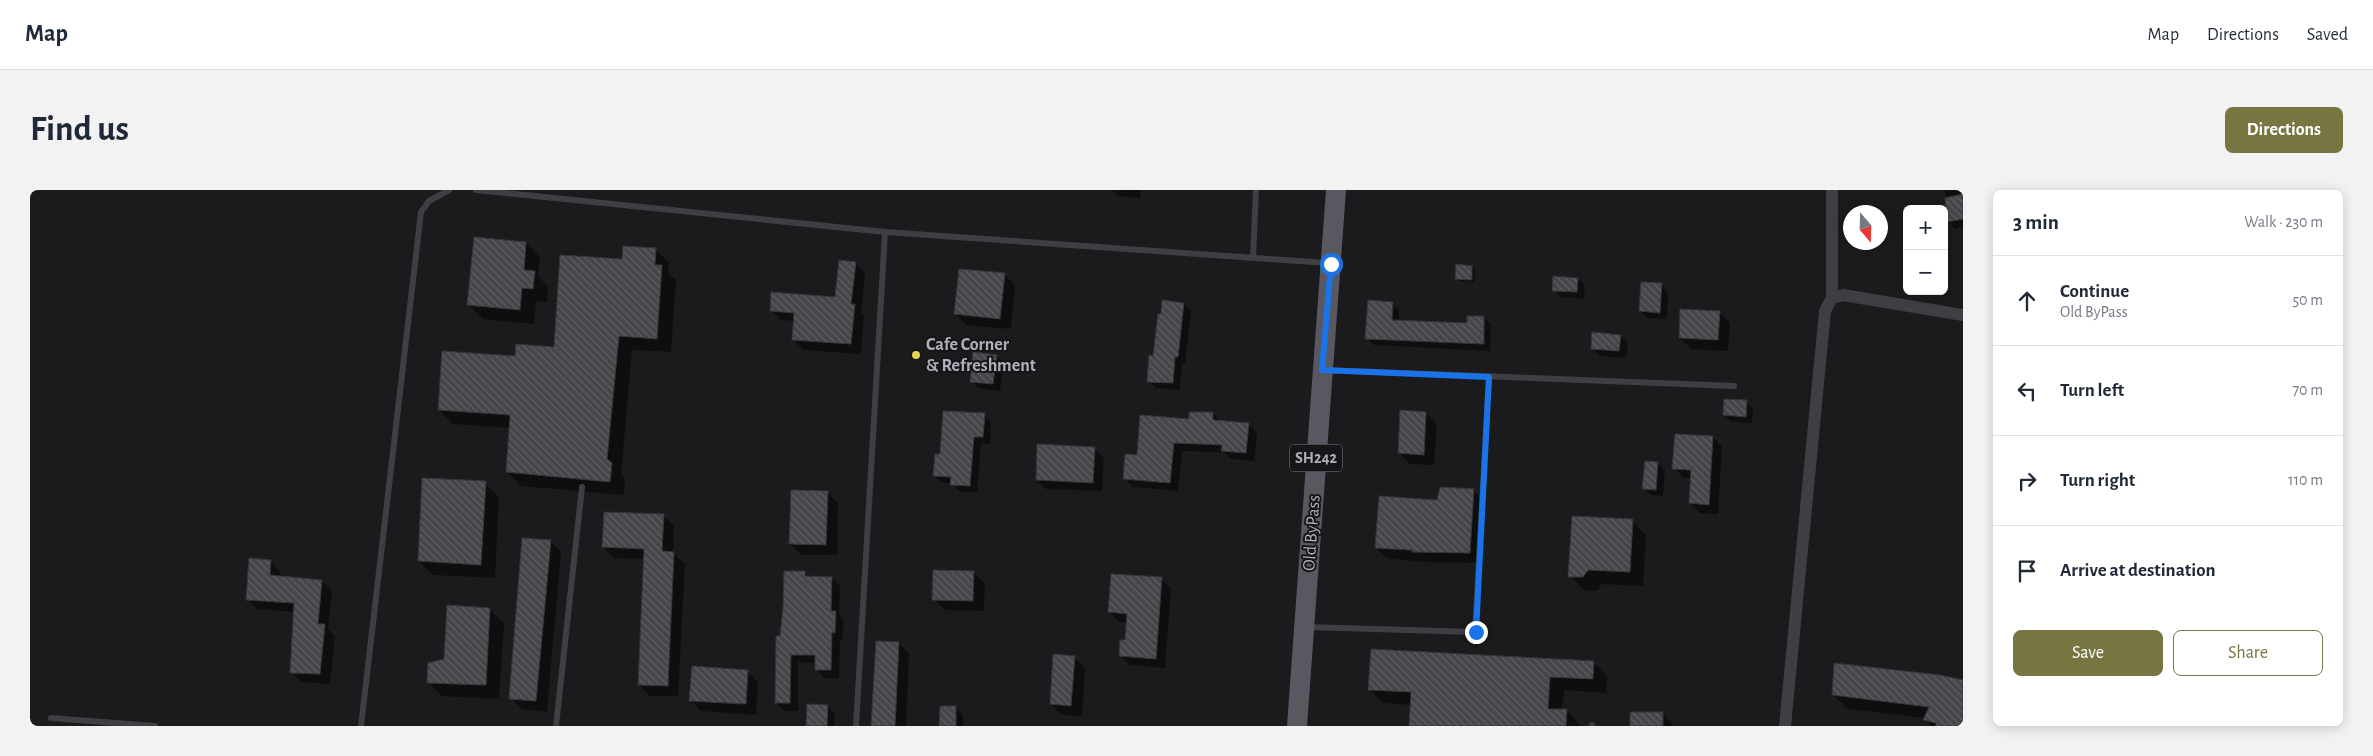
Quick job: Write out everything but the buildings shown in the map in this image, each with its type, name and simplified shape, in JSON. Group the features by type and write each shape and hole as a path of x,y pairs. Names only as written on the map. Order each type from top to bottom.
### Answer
{"main road":[{"name":"Old ByPass","path":"1297,726 1306,627 1322,370 1336,190"}],"street":[{"path":"1785,726 1826,311 1832,298 1832,190"},
{"path":"1832,298 1843,294 1963,315"}],"lane":[{"path":"361,726 421,212 430,200 449,190"},
{"path":"476,190 884,232 1331,264"},
{"path":"1253,258 1256,190"},
{"path":"856,726 884,232"},
{"path":"1322,370 1734,386"},
{"path":"1306,627 1476,632 1489,377"},
{"path":"556,726 582,487"},
{"path":"51,718 155,726"}],"place":[{"name":"Cafe Corner & Refreshment","path":"916,355"}],"route":[{"path":"1331,264 1322,370 1489,377 1476,632"}]}
